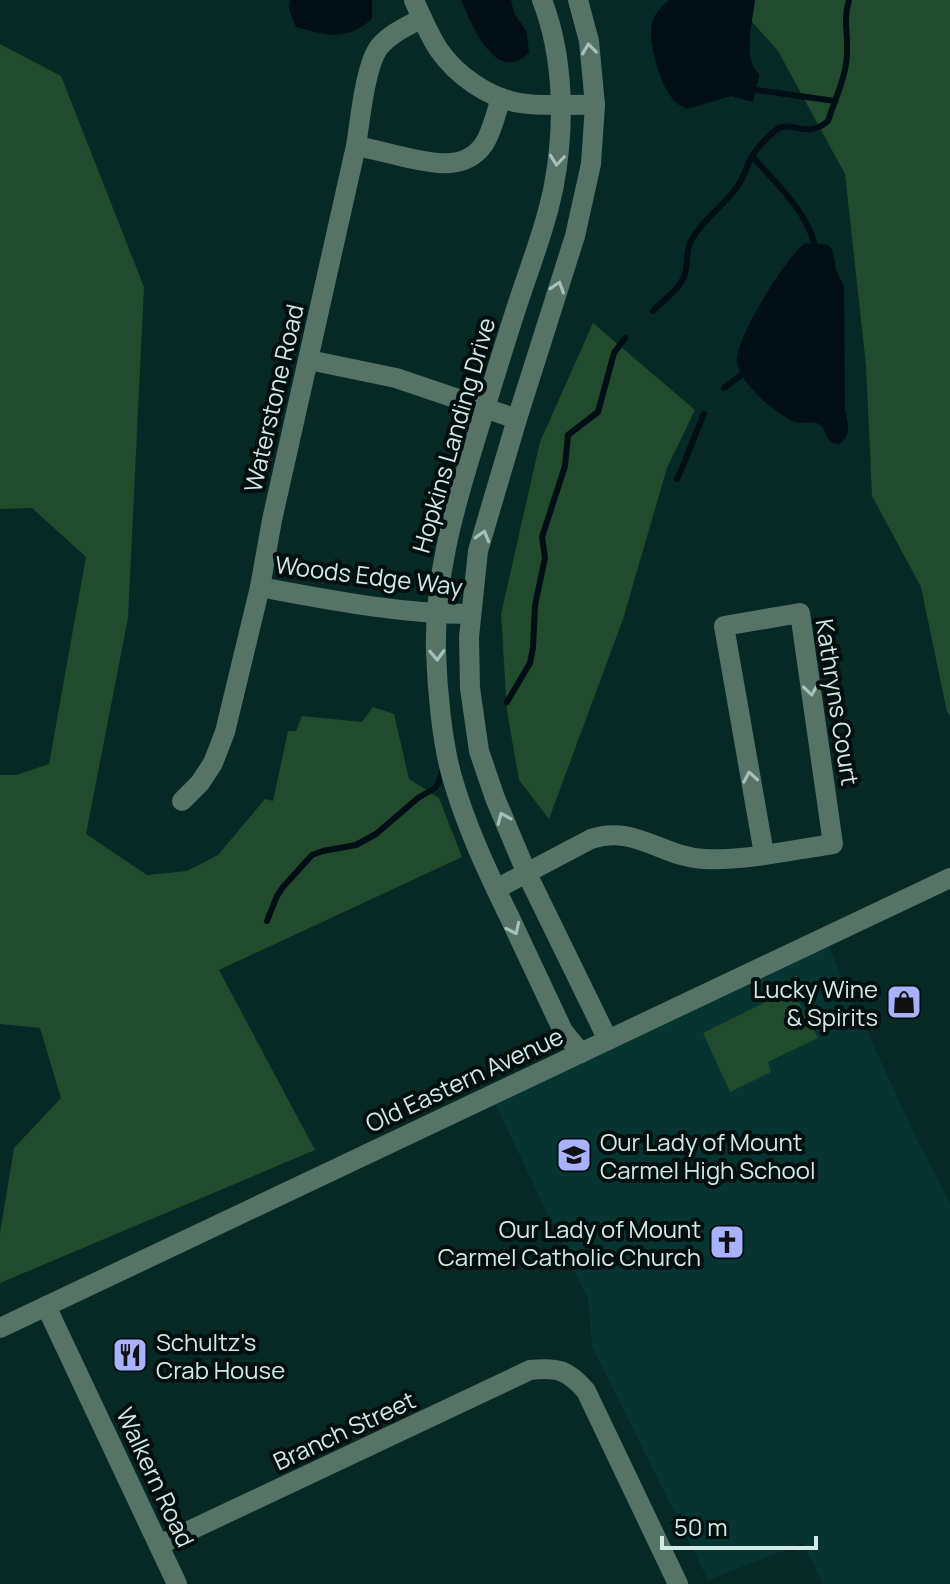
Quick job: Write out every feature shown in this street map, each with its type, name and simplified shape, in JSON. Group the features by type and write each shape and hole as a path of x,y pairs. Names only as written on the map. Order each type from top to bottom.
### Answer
{"street":[{"name":"Hopkins Landing Drive","path":"542,0 558,62 561,104 554,188 450,523 439,582 436,650 450,773 462,811 563,1031 581,1053"},
{"path":"578,0 589,41 595,105 591,164 575,236 478,551 469,637 470,688 479,751 495,798 527,874 608,1040"},
{"path":"418,9 438,49 481,88 501,98 538,105 595,105"},
{"name":"Waterstone Road","path":"182,801 200,783 213,763 225,732 260,587 375,53 418,9"},
{"path":"356,146 431,163 461,162 475,154 485,143 501,98"},
{"path":"309,360 396,378 517,419"},
{"name":"Woods Edge Way","path":"260,587 344,603 437,614 471,614"},
{"name":"Kathryns Court","path":"496,889 604,834 631,837 687,858 730,859 833,844 800,613 724,626 764,854"},
{"name":"Old Eastern Avenue","path":"0,1328 950,878"},
{"name":"Walkern Road","path":"46,1306 177,1584"},
{"name":"Branch Street","path":"159,1545 530,1370 553,1368 570,1375 586,1391 678,1584"}],"shaded area":[{"path":"290,0 372,0 372,19 344,34 317,32 296,27 289,9"},
{"path":"461,0 511,0 514,13 527,32 529,53 517,61 506,62 495,57 478,36"},
{"path":"669,0 755,0 750,50 759,77 753,102 731,96 687,109 674,100 659,72 651,38 654,17"},
{"path":"805,243 828,245 833,251 836,270 844,286 845,409 848,428 847,436 840,444 831,442 819,424 795,422 774,409 749,385 737,364 745,334 764,298 786,264"},
{"path":"824,937 914,1134 950,1203 950,1584 823,1584 803,1543 708,1580 592,1346 588,1299 491,1095"}],"green space":[{"path":"735,0 950,0 950,715 921,587 872,496 866,365 845,174 778,51"},
{"path":"0,44 61,76 144,287 128,618 86,834 147,875 187,871 218,855 265,799 273,801 288,731 296,731 302,716 362,722 373,707 394,714 409,779 439,798 462,857 219,970 315,1150 0,1283 0,1233 14,1148 61,1098 40,1028 0,1024 0,775 16,775 49,764 86,557 32,508 0,509"},
{"path":"593,323 695,410 667,468 623,619 549,819 519,780 507,711 501,614 540,442"},
{"path":"792,989 818,1038 768,1062 771,1072 730,1092 703,1033"}],"waterway":[{"path":"653,311 679,285 685,274 694,235 737,187 762,143 782,127 813,129 828,121 845,69 849,0"},
{"path":"756,90 835,101"},
{"path":"752,156 804,218 814,243"},
{"path":"507,702 530,663 535,605 545,558 542,537 565,466 568,435 598,412 614,353 625,338"},
{"path":"724,388 741,375"},
{"path":"677,479 704,414"},
{"path":"267,921 283,887 312,855 356,845 376,834 418,798 435,788 442,771"}],"place":[{"name":"Lucky Wine & Spirits","path":"904,1002"},
{"name":"Our Lady of Mount Carmel High School","path":"574,1155"},
{"name":"Our Lady of Mount Carmel Catholic Church","path":"727,1242"},
{"name":"Schultz's Crab House","path":"130,1355"}]}
